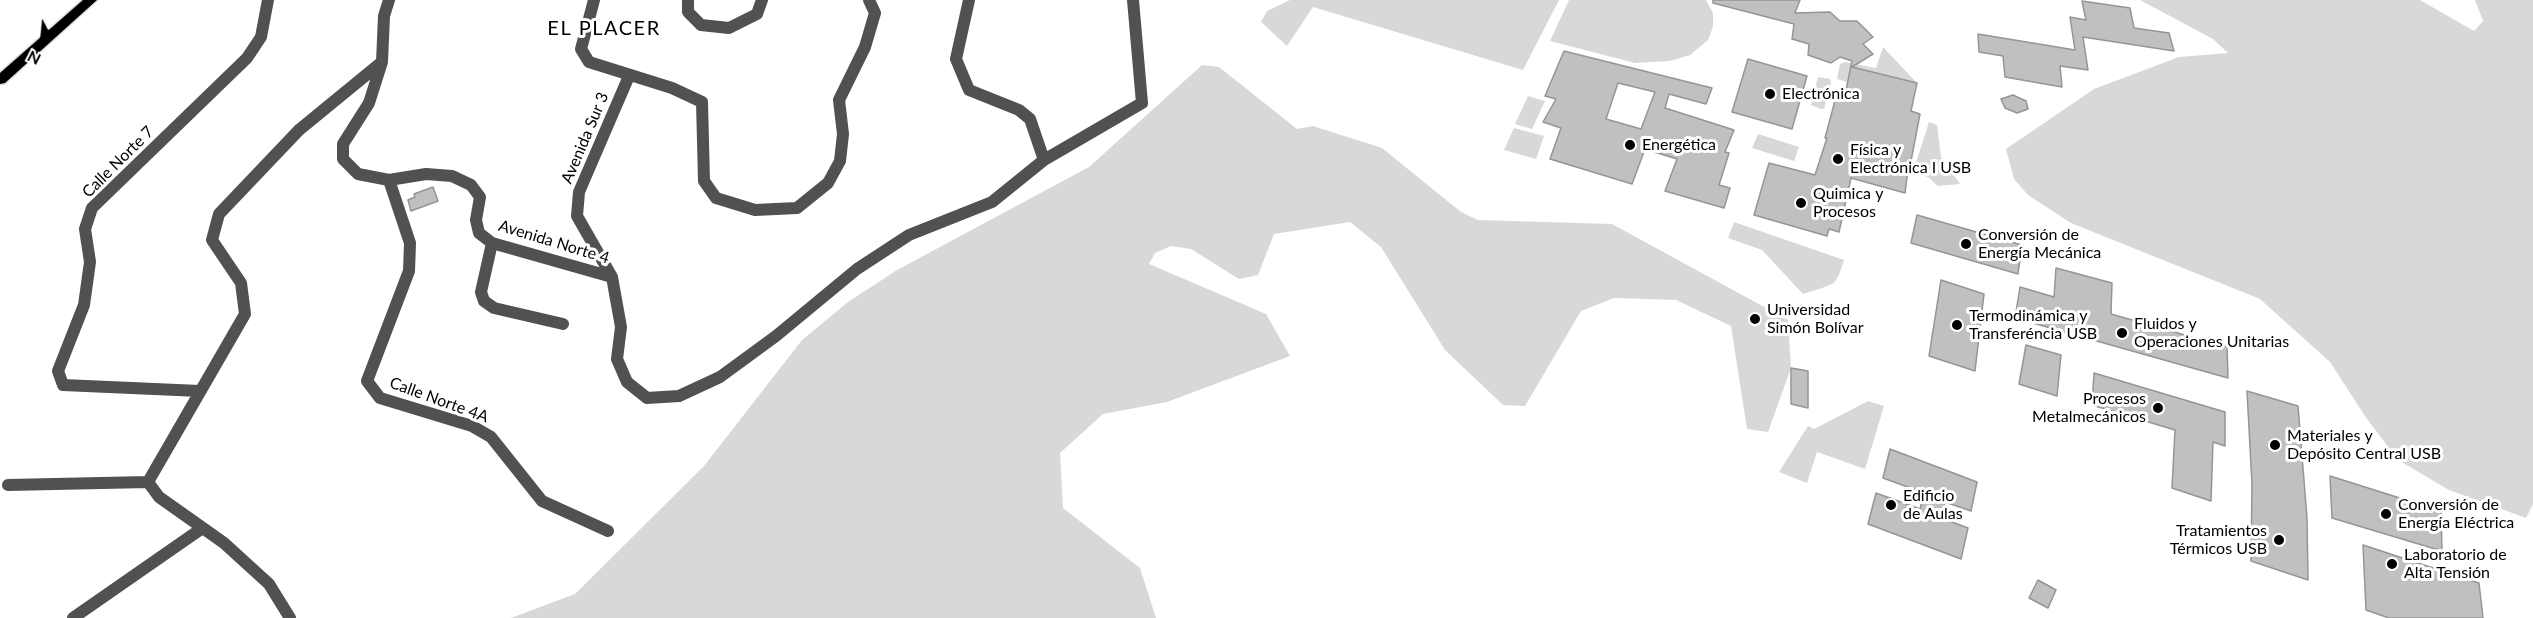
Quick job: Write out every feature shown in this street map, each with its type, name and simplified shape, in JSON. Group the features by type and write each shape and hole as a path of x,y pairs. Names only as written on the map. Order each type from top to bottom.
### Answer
{"main road":[{"path":"0,80 91,0"}],"street":[{"name":"Calle Norte 7","path":"200,391 63,385 58,371 84,305 90,262 85,229 92,208 247,58 261,37 268,0"},
{"path":"389,0 384,16 382,62 369,104 344,144 343,159 358,174 390,180"},
{"path":"594,0 580,49 589,62 672,88 702,102 704,181 716,198 755,210 797,208 828,183 840,161 843,134 839,100 865,48 875,13 868,0"},
{"path":"688,0 688,12 701,25 729,28 757,14 762,0"},
{"path":"969,0 956,59 969,90 1019,110 1030,119 1044,160 1142,103 1133,0"},
{"path":"148,482 245,314 241,283 212,240 219,214 299,130 382,62"},
{"name":"Avenida Sur 3","path":"629,76 579,192 577,216 612,277 621,327 617,359 627,382 647,398 679,396 720,377 776,336 857,269 909,235 992,202 1044,160"},
{"name":"Avenida Norte 4","path":"390,180 426,174 452,176 471,185 480,197 476,220 479,233 492,243 612,277"},
{"name":"Calle Norte 4A","path":"390,180 410,243 409,271 367,381 380,398 472,426 491,437 542,501 608,531"},
{"path":"492,243 481,292 484,301 494,308 563,324"},
{"path":"9,485 148,482"},
{"path":"148,482 159,496 201,529 224,543 269,584 290,618"},
{"path":"73,618 201,529"}],"shaded area":[{"path":"1290,0 1559,0 1523,70 1313,7 1287,46 1261,22 1267,11"},
{"path":"1569,0 1706,0 1713,13 1713,27 1708,40 1690,55 1670,61 1635,63 1550,41"},
{"path":"2140,0 2420,0 2474,31 2483,21 2475,0 2533,0 2533,504 2526,518 2449,490 2398,460 2367,419 2330,362 2260,299 2071,223 2028,195 2014,179 2006,149 2094,89 2179,57 2228,53 2213,39"},
{"path":"1883,47 1917,83 1851,67 1847,82 1837,79 1840,64 1845,62 1876,68"},
{"path":"1202,65 1219,67 1297,129 1313,126 1382,148 1461,212 1478,220 1612,224 1788,320 1791,368 1768,432 1747,429 1731,326 1676,300 1614,298 1581,311 1525,406 1503,405 1445,350 1381,247 1350,222 1274,234 1258,275 1239,279 1191,249 1171,246 1155,253 1149,264 1266,314 1290,356 1167,402 1103,414 1060,453 1063,508 1140,568 1156,618 511,618 575,594 704,466 802,340 848,302 897,270 1089,167"},
{"path":"1818,77 1830,79 1831,84 1824,109 1811,105"},
{"path":"1528,96 1545,101 1532,129 1515,124"},
{"path":"1929,122 1937,125 1941,157 1960,184 1938,186 1928,177 1913,172"},
{"path":"1514,128 1544,136 1536,159 1504,150"},
{"path":"1758,134 1799,147 1794,161 1752,148"},
{"path":"1734,222 1844,260 1839,275 1834,283 1803,294 1762,250 1728,238"},
{"path":"1868,401 1884,406 1865,469 1817,452 1807,483 1779,472 1808,426 1814,429"}],"building":[{"path":"1713,0 1800,0 1795,13 1830,12 1840,21 1857,21 1873,37 1863,44 1873,54 1852,67 1917,83 1911,111 1920,114 1911,161 1909,161 1905,193 1851,178 1839,232 1829,229 1827,236 1754,215 1769,163 1815,175 1827,138 1825,138 1837,93 1845,95 1852,61 1840,57 1831,63 1808,55 1809,44 1792,39 1794,24 1713,3"},
{"path":"2082,1 2130,8 2134,28 2169,33 2174,51 2083,37 2088,70 2060,66 2062,87 2005,77 2003,56 1979,52 1978,34 2075,50 2070,17 2086,20"},
{"path":"1564,51 1712,88 1706,104 1669,94 1665,108 1734,130 1725,152 1729,153 1719,185 1730,188 1724,208 1665,191 1677,159 1645,149 1632,184 1550,159 1561,128 1543,122 1556,99 1545,96","holes":["1618,83 1655,92 1641,129 1606,119"]},
{"name":"Electrónica","path":"1748,59 1807,76 1792,129 1732,112"},
{"path":"2013,95 2026,101 2028,109 2017,113 2005,108 2001,99"},
{"path":"433,187 438,201 411,211 408,200 415,197 414,194"},
{"name":"Conversión de Energía Mecánica","path":"1917,215 2022,245 2018,274 1911,243"},
{"name":"Fluidos y Operaciones Unitarias","path":"2056,268 2112,283 2111,314 2227,347 2228,378 2015,318 2020,287 2054,297"},
{"name":"Termodinámica y Transferéncia USB","path":"1941,280 1984,294 1975,371 1929,356"},
{"path":"2026,345 2061,355 2057,396 2019,384"},
{"path":"1791,368 1808,371 1808,408 1791,404"},
{"name":"Procesos Metalmecánicos","path":"2094,373 2225,412 2225,446 2213,442 2211,501 2172,488 2175,430 2092,405"},
{"path":"2247,391 2298,406 2307,518 2308,580 2251,561 2252,484"},
{"name":"Edificio de Aulas","path":"1890,449 1977,482 1971,511 1945,502 1941,518 1968,528 1961,559 1868,524 1876,493 1920,509 1924,493 1883,478"},
{"name":"Conversión de Energía Eléctrica","path":"2330,476 2441,511 2442,551 2332,518"},
{"name":"Laboratorio de Alta Tensión","path":"2363,545 2479,583 2483,618 2389,618 2366,610"},
{"path":"2038,580 2056,590 2048,608 2029,598"}],"place":[{"name":"Electrónica","path":"1770,94"},
{"name":"Energética","path":"1630,145"},
{"name":"Física y Electrónica I USB","path":"1838,159"},
{"name":"Quimica y Procesos","path":"1801,203"},
{"name":"Conversión de Energía Mecánica","path":"1966,244"},
{"name":"Universidad Simón Bolívar","path":"1755,319"},
{"name":"Termodinámica y Transferéncia USB","path":"1957,325"},
{"name":"Fluidos y Operaciones Unitarias","path":"2122,333"},
{"name":"Procesos Metalmecánicos","path":"2158,408"},
{"name":"Materiales y Depósito Central USB","path":"2275,445"},
{"name":"Edificio de Aulas","path":"1891,505"},
{"name":"Conversión de Energía Eléctrica","path":"2386,514"},
{"name":"Tratamientos Térmicos USB","path":"2279,540"},
{"name":"Laboratorio de Alta Tensión","path":"2392,564"}],"district":[{"name":"EL PLACER","path":"604,29"}]}
